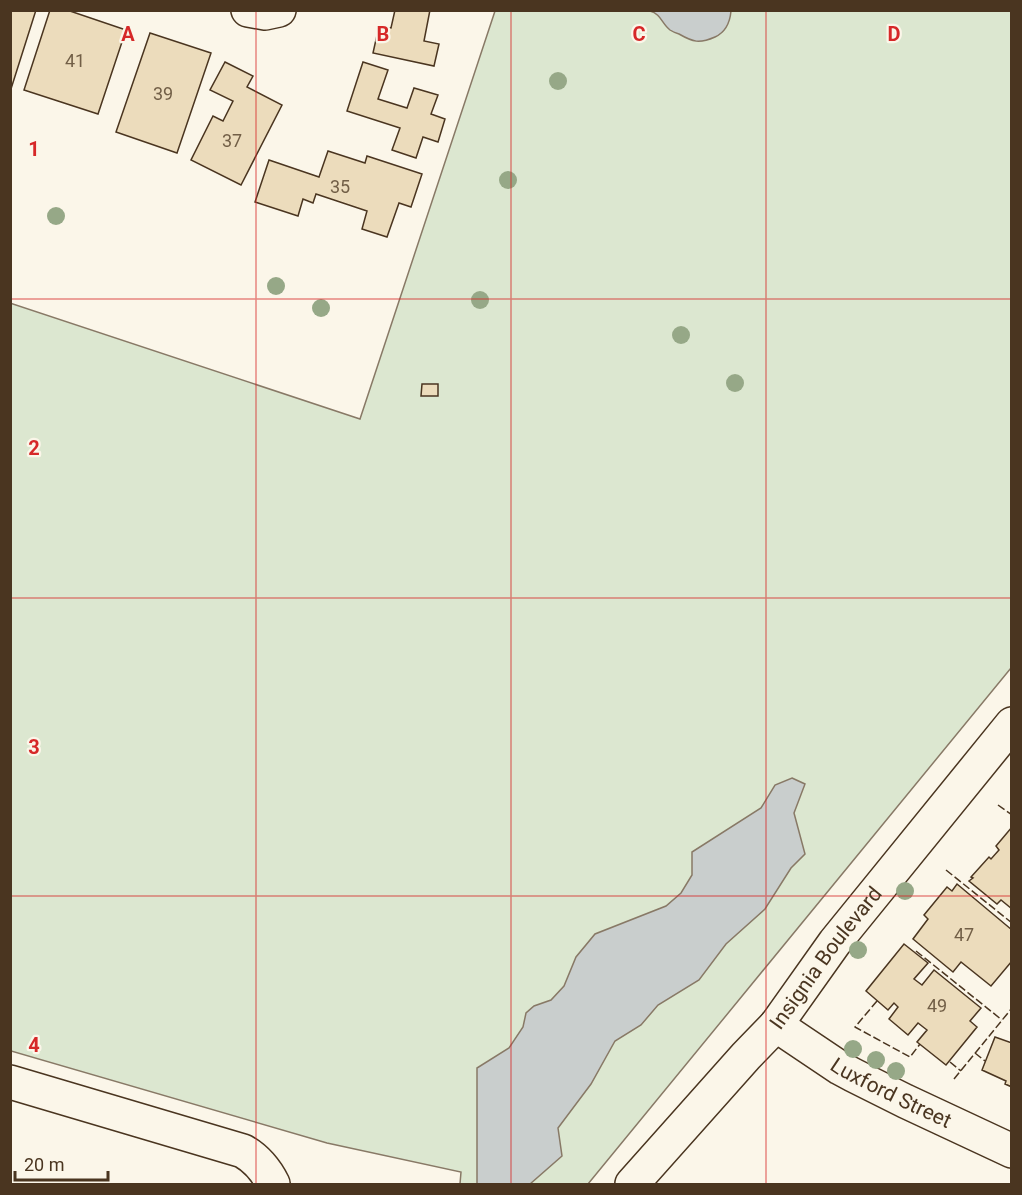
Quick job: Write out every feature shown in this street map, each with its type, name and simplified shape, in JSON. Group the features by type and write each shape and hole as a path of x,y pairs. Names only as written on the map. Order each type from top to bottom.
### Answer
{"street":[{"path":"248,10 265,13 279,10"},
{"name":"Insignia Boulevard","path":"632,1185 776,1025 835,942 1011,724"},
{"name":"Luxford Street","path":"776,1025 853,1075 1011,1151"},
{"path":"10,1082 243,1151 264,1169 273,1185"}],"green space":[{"path":"495,11 1011,11 1011,668 588,1184 460,1184 461,1172 327,1143 11,1051 10,303 360,419"}],"shaded area":[{"path":"731,10 725,29 705,41 692,40 671,31 657,14 650,11"},
{"path":"792,778 805,784 794,813 805,854 791,868 765,909 726,944 699,980 658,1005 641,1025 615,1041 591,1084 558,1128 562,1156 530,1184 477,1184 477,1068 509,1048 523,1027 526,1013 534,1006 551,1000 564,986 576,957 595,934 666,906 681,893 692,875 692,852 761,808 775,785"}],"building":[{"path":"10,10 36,10 10,92"},
{"path":"50,10 67,10 126,30 98,114 24,90"},
{"path":"395,10 430,10 424,41 439,44 434,66 373,53 379,26 391,28"},
{"path":"150,33 211,53 177,153 116,132"},
{"path":"225,62 253,76 247,87 282,105 241,185 191,160 213,116 223,121 233,101 210,90"},
{"path":"363,62 388,70 378,99 407,108 414,88 438,95 431,114 445,119 438,142 423,137 416,158 392,150 400,128 347,111"},
{"path":"328,151 365,163 367,156 422,174 411,207 399,203 387,237 362,229 367,211 316,194 313,203 303,199 298,216 255,202 269,160 319,177"},
{"path":"422,384 438,384 438,396 421,396"},
{"path":"1012,827 1012,909 1001,900 997,904 969,881 989,857 991,859 999,850 996,846"},
{"path":"957,884 1012,930 1012,961 991,986 961,962 953,972 913,939 928,919 924,915 947,887 952,891"},
{"path":"904,944 928,963 914,979 922,985 934,970 981,1008 970,1021 977,1027 946,1065 917,1042 927,1030 918,1023 908,1035 889,1019 898,1007 894,1003 888,1010 866,991"},
{"path":"995,1037 1012,1043 1012,1087 1005,1084 1006,1081 982,1070"}],"fence":[{"path":"998,805 1012,815"},
{"path":"946,870 1012,923"},
{"path":"916,951 1002,1020"},
{"path":"877,1001 855,1027 910,1057 920,1044"},
{"path":"954,1079 1012,1008"},
{"path":"975,1053 985,1061"},
{"path":"950,1062 961,1071"}]}
